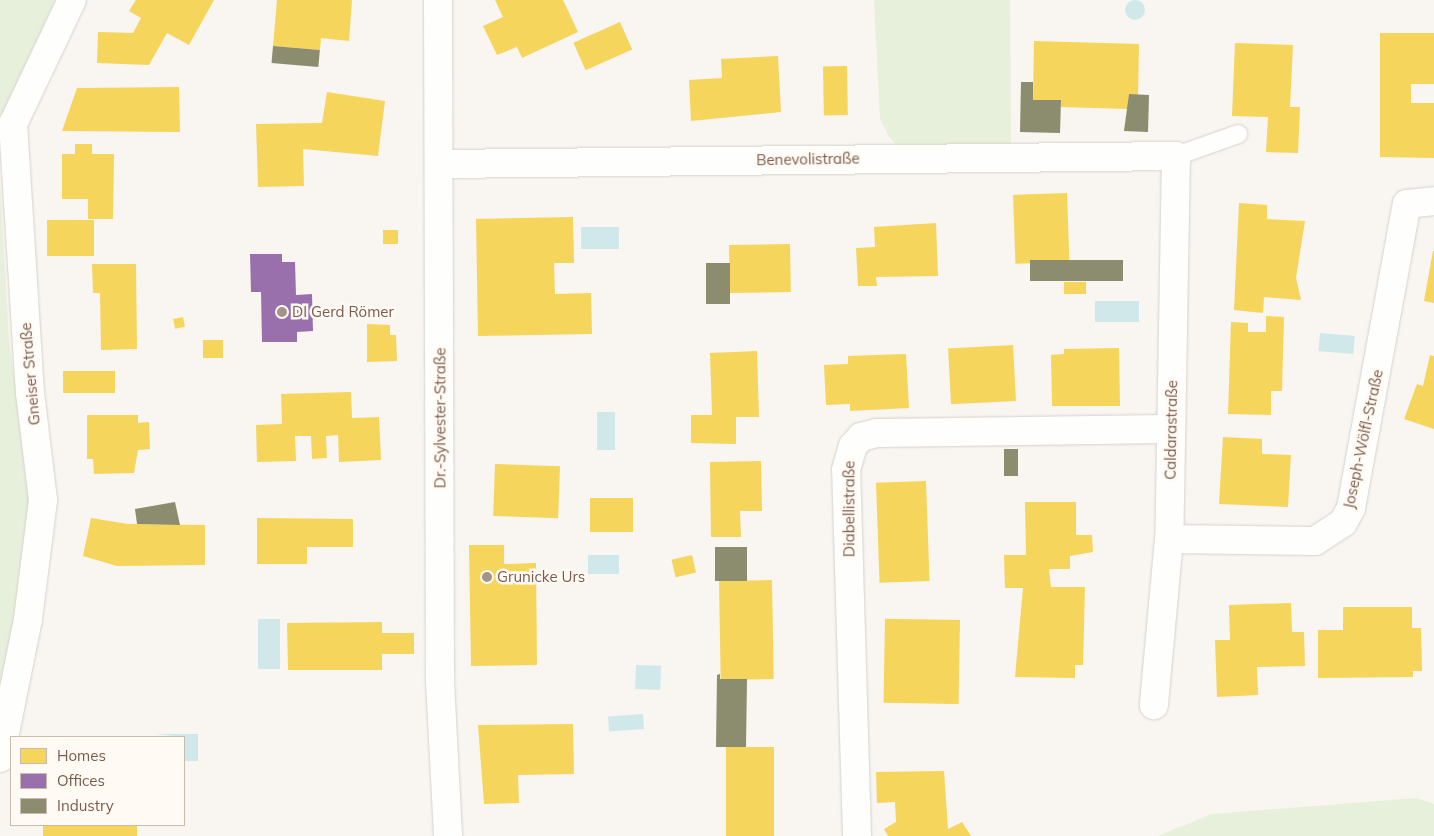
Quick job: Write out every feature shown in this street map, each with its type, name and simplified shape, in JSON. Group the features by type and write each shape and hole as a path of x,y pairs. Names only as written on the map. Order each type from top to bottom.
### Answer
{"street":[{"name":"Gneiser Straße","path":"0,758 28,619 44,500 30,393 13,124 72,0"},
{"name":"Dr.-Sylvester-Straße","path":"438,0 440,164 440,682 448,836"},
{"name":"Benevolistraße","path":"440,164 1176,156"},
{"name":"Caldarastraße","path":"1154,705 1169,539 1176,156"},
{"name":"Joseph-Wölfl-Straße","path":"1169,539 1315,541 1342,523 1351,508 1407,204 1434,201"},
{"name":"Diabellistraße","path":"857,836 846,470 853,446 861,436 877,433 1170,429"}],"lane":[{"path":"1176,156 1238,134"}],"green space":[{"path":"0,0 55,0 0,122"},
{"path":"874,0 1010,0 1011,147 903,151 889,137 880,118"},
{"path":"0,182 9,340 34,523 0,724"},
{"path":"1417,798 1434,804 1434,836 1158,836 1212,814"}],"water":[{"path":"1135,0 1142,3 1145,10 1142,17 1135,20 1128,17 1125,10 1128,3"},
{"path":"581,227 619,227 619,249 581,249"},
{"path":"1095,301 1139,301 1139,322 1095,322"},
{"path":"1320,333 1355,336 1353,354 1318,351"},
{"path":"597,412 615,412 615,450 597,450"},
{"path":"588,555 619,555 619,574 588,574"},
{"path":"258,619 280,619 280,669 258,669"},
{"path":"636,665 661,666 660,690 635,689"},
{"path":"643,714 644,729 609,731 608,716"},
{"path":"155,734 198,734 198,761 185,761 185,736"}],"building: Homes":[{"path":"136,0 214,0 189,45 167,33 149,65 97,63 98,32 133,33 141,18 129,11"},
{"path":"277,0 352,0 349,41 321,38 320,50 273,46"},
{"path":"495,0 563,0 578,32 522,58 517,47 497,55 483,26 503,17"},
{"path":"620,22 632,49 586,70 573,43"},
{"path":"1380,33 1434,33 1434,84 1411,84 1411,103 1434,103 1434,158 1380,157"},
{"path":"1034,41 1139,44 1138,95 1129,94 1128,109 1061,107 1061,100 1033,100"},
{"path":"1235,43 1293,45 1290,107 1300,107 1298,153 1266,152 1268,117 1232,116"},
{"path":"778,56 781,112 691,121 689,80 722,78 721,59"},
{"path":"823,66 847,66 848,115 824,115"},
{"path":"179,87 180,132 62,131 77,88"},
{"path":"327,92 385,101 378,156 303,149 304,186 258,187 256,124 322,123"},
{"path":"75,144 92,144 92,154 114,154 113,219 88,219 88,199 62,199 62,154 75,154"},
{"path":"1067,193 1069,262 1015,264 1013,195"},
{"path":"1239,203 1267,205 1267,219 1305,221 1296,278 1301,300 1264,297 1263,313 1234,310"},
{"path":"573,217 574,263 554,263 555,294 591,293 592,334 478,336 476,219"},
{"path":"47,220 94,220 94,256 47,256"},
{"path":"936,223 938,276 876,277 877,286 858,286 856,248 875,247 874,227"},
{"path":"383,230 398,230 398,244 383,244"},
{"path":"790,244 791,292 730,293 729,245"},
{"path":"1434,251 1434,303 1424,301"},
{"path":"92,264 136,264 137,349 101,350 100,293 93,293"},
{"path":"1064,282 1086,282 1086,294 1064,294"},
{"path":"1266,316 1284,317 1282,391 1271,391 1271,415 1228,414 1231,322 1248,323 1248,332 1266,332"},
{"path":"183,317 185,327 175,329 173,319"},
{"path":"367,324 390,325 390,335 396,335 397,361 367,362"},
{"path":"203,340 223,340 223,358 203,358"},
{"path":"1013,345 1016,401 951,404 948,348"},
{"path":"1119,348 1120,406 1052,406 1051,355 1064,354 1064,349"},
{"path":"757,351 759,417 736,417 736,444 691,443 691,415 712,415 710,353"},
{"path":"906,354 909,408 850,411 850,404 826,405 824,365 848,364 848,356"},
{"path":"1430,355 1434,356 1434,429 1404,419 1417,384 1423,386"},
{"path":"63,371 115,371 115,393 63,393"},
{"path":"351,392 352,418 379,417 381,460 339,462 338,435 326,436 327,458 312,459 311,436 295,436 296,461 257,462 256,425 282,424 281,394"},
{"path":"87,415 138,415 138,423 149,422 150,449 138,450 134,473 94,474 93,459 87,459"},
{"path":"1223,437 1262,439 1262,454 1291,455 1288,507 1219,504"},
{"path":"761,461 762,511 740,511 741,537 711,537 710,462"},
{"path":"495,464 560,466 558,518 493,516"},
{"path":"926,481 929,581 880,583 876,483"},
{"path":"590,498 633,498 633,532 590,532"},
{"path":"1025,502 1076,502 1076,535 1092,535 1093,552 1070,556 1070,569 1049,569 1051,587 1085,587 1083,665 1075,665 1075,678 1015,677 1023,588 1005,588 1004,555 1026,555"},
{"path":"91,518 128,524 205,525 205,565 117,566 83,556"},
{"path":"257,518 353,519 353,547 307,547 307,564 257,564"},
{"path":"469,545 504,545 504,564 536,563 537,665 471,666"},
{"path":"692,555 696,573 676,577 672,560"},
{"path":"772,580 774,679 721,680 719,581"},
{"path":"1291,603 1292,632 1304,632 1305,666 1257,667 1258,695 1217,697 1215,640 1230,640 1229,605"},
{"path":"1343,607 1412,607 1412,628 1421,628 1422,671 1413,671 1413,677 1318,678 1318,630 1343,630"},
{"path":"885,619 960,620 959,704 884,703"},
{"path":"382,622 382,633 414,633 414,654 382,654 382,670 288,670 287,623"},
{"path":"573,724 574,774 518,775 519,803 484,804 478,725"},
{"path":"726,747 774,747 774,836 726,836"},
{"path":"944,771 948,829 962,822 971,836 888,836 884,829 896,822 895,802 877,803 876,772"},
{"path":"43,826 137,826 137,836 43,836"}],"building: Offices":[{"path":"250,254 282,254 282,262 295,262 296,295 312,294 313,331 297,332 297,342 262,342 261,292 251,292"}],"building: Industry":[{"path":"273,46 320,50 318,67 272,63"},
{"path":"1021,82 1033,82 1033,100 1061,100 1060,133 1020,132"},
{"path":"1129,94 1149,95 1148,132 1124,131"},
{"path":"1030,260 1123,260 1123,281 1030,281"},
{"path":"706,263 730,263 730,304 706,304"},
{"path":"1004,449 1018,449 1018,476 1004,476"},
{"path":"175,502 180,525 137,524 135,509"},
{"path":"715,547 747,547 747,581 715,581"},
{"path":"720,674 720,679 747,679 746,747 716,747 717,675"}],"place":[{"name":"DI Gerd Römer","path":"282,312"},
{"name":"Grunicke Urs","path":"487,577"}]}
